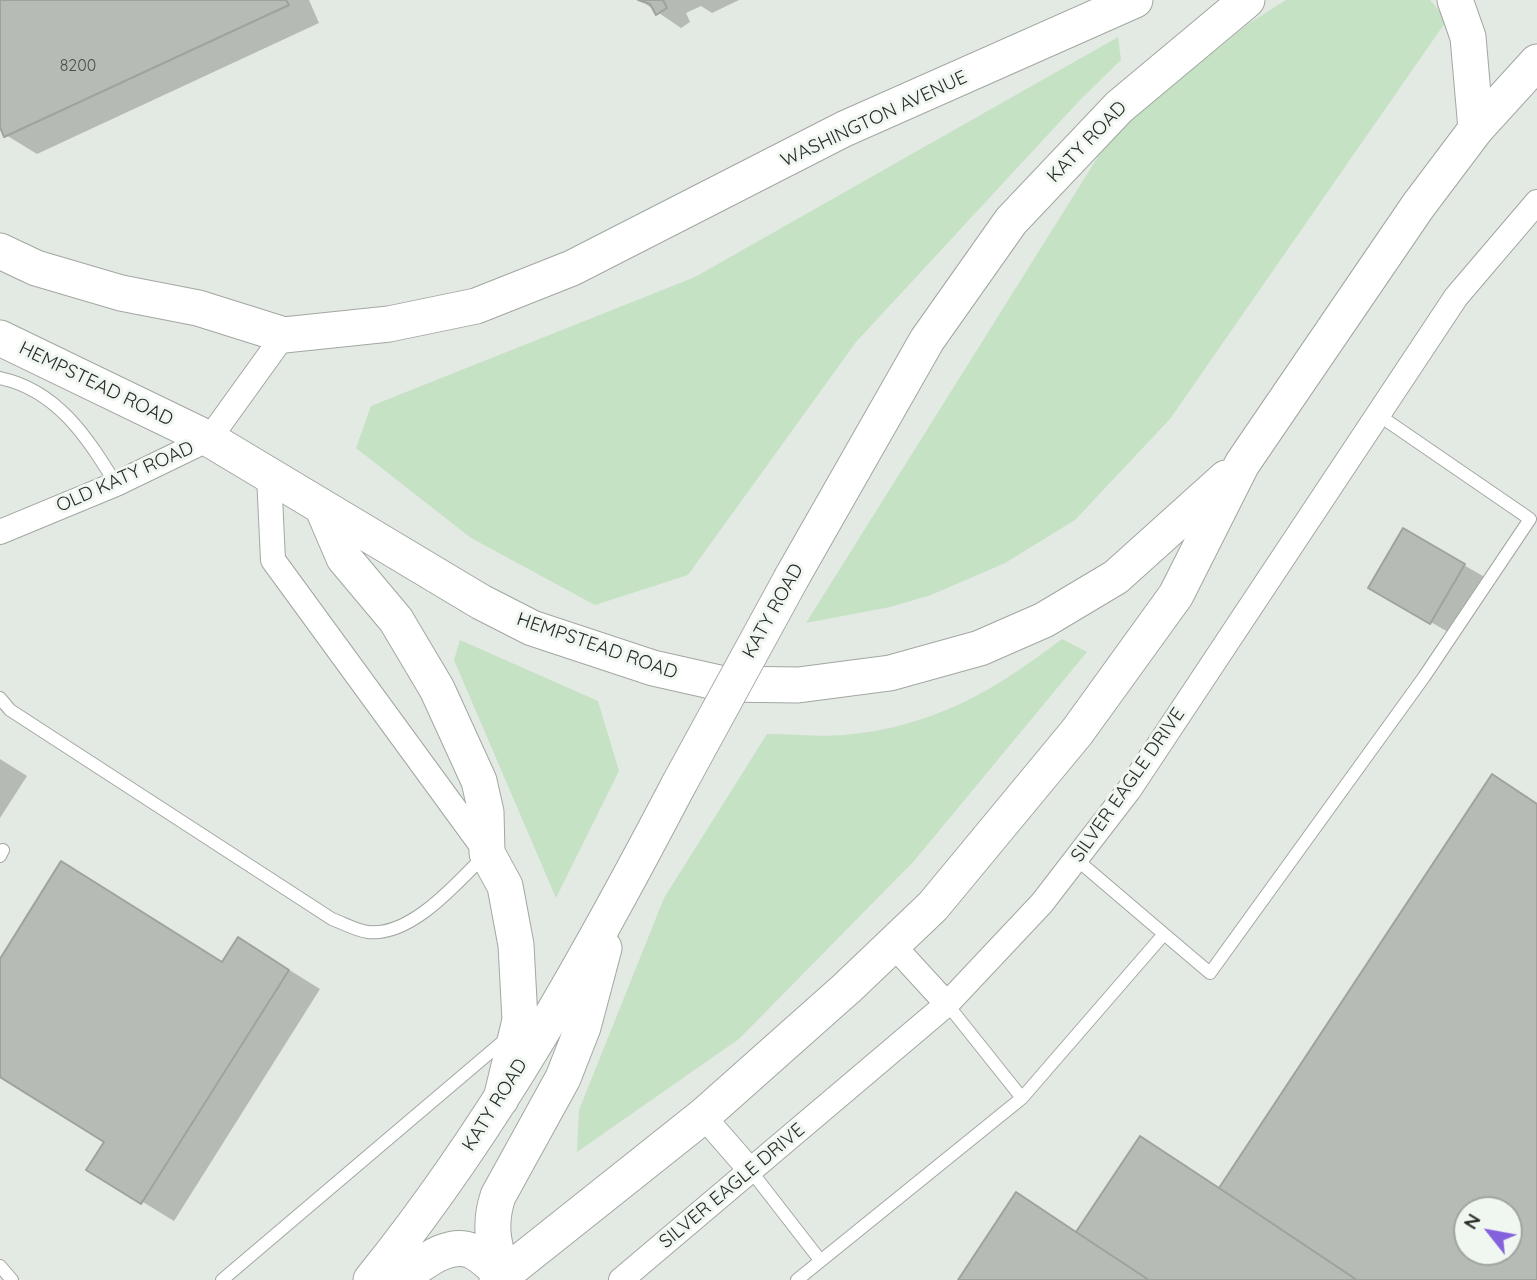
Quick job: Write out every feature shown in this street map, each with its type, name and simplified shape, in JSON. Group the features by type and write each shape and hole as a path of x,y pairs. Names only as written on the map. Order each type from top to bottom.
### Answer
{"main road":[{"name":"WASHINGTON AVENUE","path":"284,335 389,324 476,306 572,268 844,130 1135,0"},
{"name":"KATY ROAD","path":"371,1280 429,1208 501,1099 614,908 792,577 927,340 1011,220 1119,107 1247,0"},
{"path":"1455,0 1468,37 1476,129"},
{"path":"502,1278 703,1116 933,906 1100,701 1176,596 1242,464 1418,206 1476,129 1537,62"},
{"path":"0,251 36,268 121,293 198,308 284,335"},
{"name":"HEMPSTEAD ROAD","path":"0,338 209,439 481,602 532,628 653,668 712,681 798,685 890,673 980,648 1044,620 1116,577 1242,464"},
{"path":"323,509 344,558 396,620 449,713 479,781 486,813 487,853 505,886 516,945 520,1020 501,1099"},
{"path":"502,1278 491,1238 491,1217 498,1196 563,1078 583,1027 614,908"},
{"path":"398,1280 440,1252 455,1249 473,1251 502,1278"}],"street":[{"name":"SILVER EAGLE DRIVE","path":"621,1280 947,1004 1042,903 1129,790 1455,297 1537,202"},
{"name":"OLD KATY ROAD","path":"0,532 116,484 209,439 284,335"},
{"path":"269,476 274,559 487,853"},
{"path":"892,945 947,1004"},
{"path":"703,1116 751,1171"}],"lane":[{"path":"0,378 22,383 64,410 93,445 116,484"},
{"path":"1076,859 1210,973 1424,677 1530,519 1377,414"},
{"path":"0,698 10,710 332,919 369,933 401,926 426,911 487,853"},
{"path":"797,1280 1022,1098 1164,934"},
{"path":"947,1004 1022,1098"},
{"path":"222,1280 517,1029"},
{"path":"751,1171 820,1261"},
{"path":"0,1266 12,1280"}],"green space":[{"path":"1286,0 1430,0 1447,20 1170,419 1075,520 1005,563 931,595 890,607 806,623 1111,136 1248,24"},
{"path":"1118,37 1121,60 1080,100 856,342 688,575 595,605 471,538 356,448 371,406 695,277"},
{"path":"1062,639 1087,652 914,861 739,1039 577,1152 579,1110 664,898 767,734 843,735 875,731 933,715 986,690"},
{"path":"460,640 598,701 619,771 556,898 454,660"}],"building":[{"path":"0,0 286,0 289,5 4,137 0,127"},
{"path":"638,0 663,0 667,8 656,15 650,4"},
{"path":"1403,528 1465,564 1430,624 1368,588"},
{"path":"1492,774 1537,804 1537,1280 1357,1280 1219,1188"},
{"path":"61,861 222,962 238,937 289,970 141,1204 86,1170 104,1142 0,1077 0,959"},
{"path":"1140,1136 1357,1280 1149,1280 1076,1232"},
{"path":"1016,1192 1076,1232 1149,1280 958,1280"}]}
